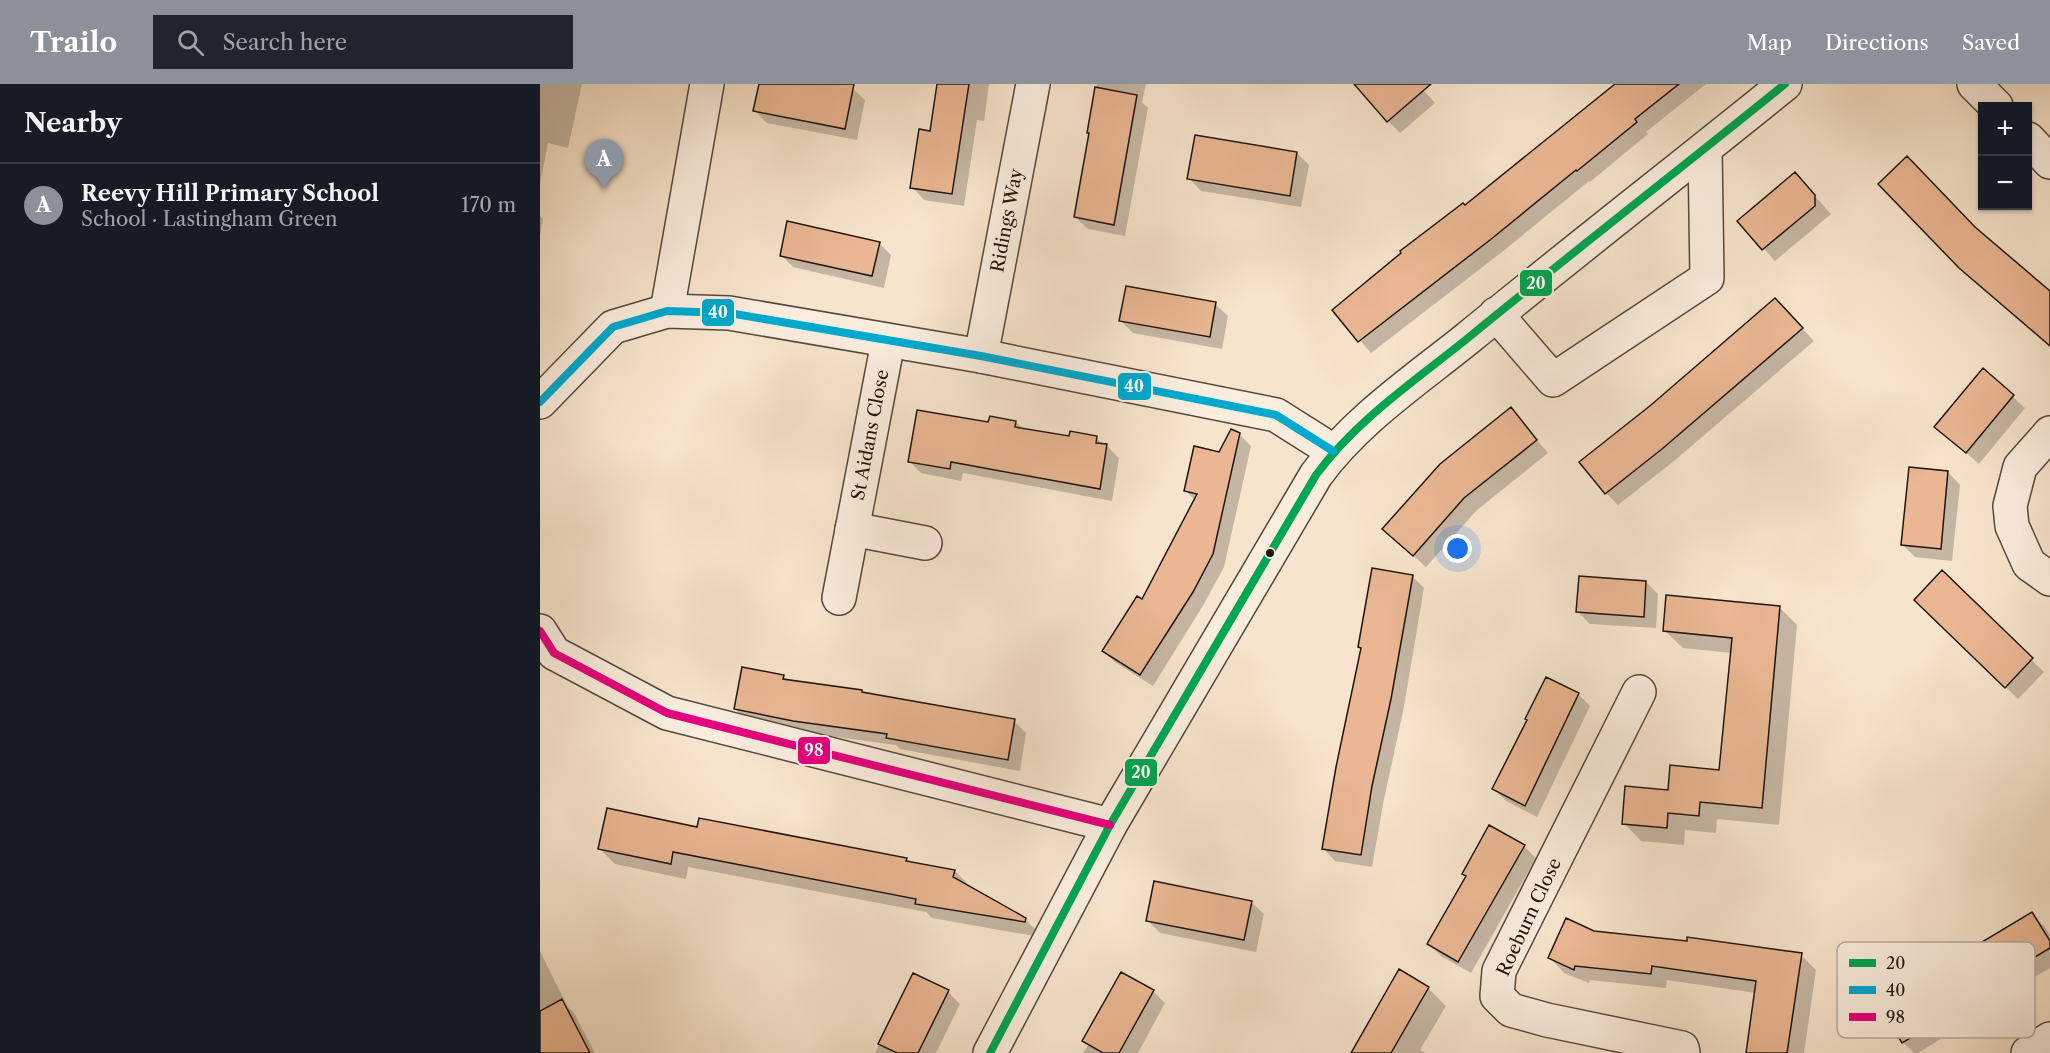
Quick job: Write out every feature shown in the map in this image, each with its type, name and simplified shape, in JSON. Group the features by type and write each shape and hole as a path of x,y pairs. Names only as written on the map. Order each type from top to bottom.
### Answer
{"street":[{"path":"667,311 707,84"},
{"name":"Ridings Way","path":"981,356 1033,84"},
{"path":"990,1053 1110,825 1316,475 1334,451 1378,411 1496,314 1785,84"},
{"path":"1974,84 1992,102"},
{"path":"2032,143 2050,162"},
{"path":"1496,314 1553,380 1707,278 1704,149"},
{"path":"540,402 613,327 667,311 729,313 888,342 981,356 1276,415 1334,451"},
{"name":"St Aidans Close","path":"839,598 888,342"},
{"path":"2050,433 2020,467 2010,506 2012,526 2029,564 2050,579"},
{"path":"852,529 924,543"},
{"path":"545,650 667,714 1110,825"},
{"name":"Roeburn Close","path":"1639,692 1499,971 1497,996 1511,1010 1547,1020 1682,1048 1683,1053"},
{"path":"2028,1053 2050,1039"}],"building":[{"path":"759,84 854,84 845,129 753,111"},
{"path":"937,84 969,84 952,194 910,188 919,129 930,131"},
{"path":"1354,84 1431,84 1387,122"},
{"path":"1615,84 1679,84 1635,119 1637,122 1577,171 1358,342 1332,310 1401,253 1400,251 1463,203 1465,205"},
{"path":"1095,87 1137,95 1114,225 1074,217"},
{"path":"1195,135 1297,152 1290,196 1187,179"},
{"path":"1907,156 1975,227 2050,291 2050,346 1959,268 1878,184"},
{"path":"1795,172 1815,195 1815,206 1762,250 1737,221"},
{"path":"787,221 880,242 872,276 780,256"},
{"path":"1126,286 1216,302 1210,337 1119,321"},
{"path":"1775,298 1803,328 1662,449 1605,494 1579,462 1651,405"},
{"path":"1983,368 2014,395 1966,453 1934,427"},
{"path":"1511,407 1537,440 1464,498 1413,556 1382,529 1440,464"},
{"path":"917,410 988,422 990,416 1016,421 1015,427 1069,436 1070,431 1097,436 1096,443 1107,444 1100,489 951,462 950,469 908,462"},
{"path":"1231,429 1240,433 1213,554 1193,592 1140,675 1102,651 1137,596 1142,599 1197,494 1184,491 1194,446 1219,452"},
{"path":"1909,467 1948,471 1941,549 1901,545"},
{"path":"1372,568 1413,575 1361,855 1322,849 1336,767 1361,648 1358,647"},
{"path":"1942,570 2033,658 2005,688 1914,600"},
{"path":"1579,576 1646,581 1644,617 1576,612"},
{"path":"1666,595 1780,606 1762,808 1700,802 1699,816 1668,813 1667,828 1622,824 1625,786 1668,790 1670,765 1719,770 1732,638 1663,631"},
{"path":"742,667 784,675 783,679 862,690 862,692 1015,719 1008,760 886,738 887,734 793,721 734,709"},
{"path":"1546,677 1579,693 1525,806 1492,789"},
{"path":"607,808 697,827 699,818 907,858 906,861 955,870 953,877 1026,918 1025,922 915,904 916,899 673,852 671,864 598,849"},
{"path":"1489,825 1525,845 1458,962 1427,944 1466,876 1462,874"},
{"path":"1154,881 1252,901 1244,940 1146,921"},
{"path":"2032,912 2050,941 2050,948 2035,957 2035,942 1982,942"},
{"path":"1566,918 1594,931 1687,941 1687,937 1802,953 1787,1053 1746,1053 1756,981 1652,966 1651,974 1575,966 1574,970 1548,958"},
{"path":"1399,969 1429,987 1391,1053 1351,1053"},
{"path":"1121,972 1154,990 1119,1053 1103,1053 1082,1041"},
{"path":"913,973 949,990 918,1053 897,1053 878,1044"},
{"path":"562,999 590,1053 540,1053 540,1011"},
{"path":"1899,1038 1910,1038 1902,1043"}],"transit line":[{"name":"20","path":"990,1053 1110,825 1316,475 1332,455 1349,436 1388,402 1785,84"},
{"name":"40","path":"540,402 613,327 667,311 729,313 981,356 1276,415 1333,451"},
{"name":"98","path":"540,631 554,653 667,713 1110,825"}],"place":[{"name":"Reevy Hill Primary School","path":"604,189"}]}
